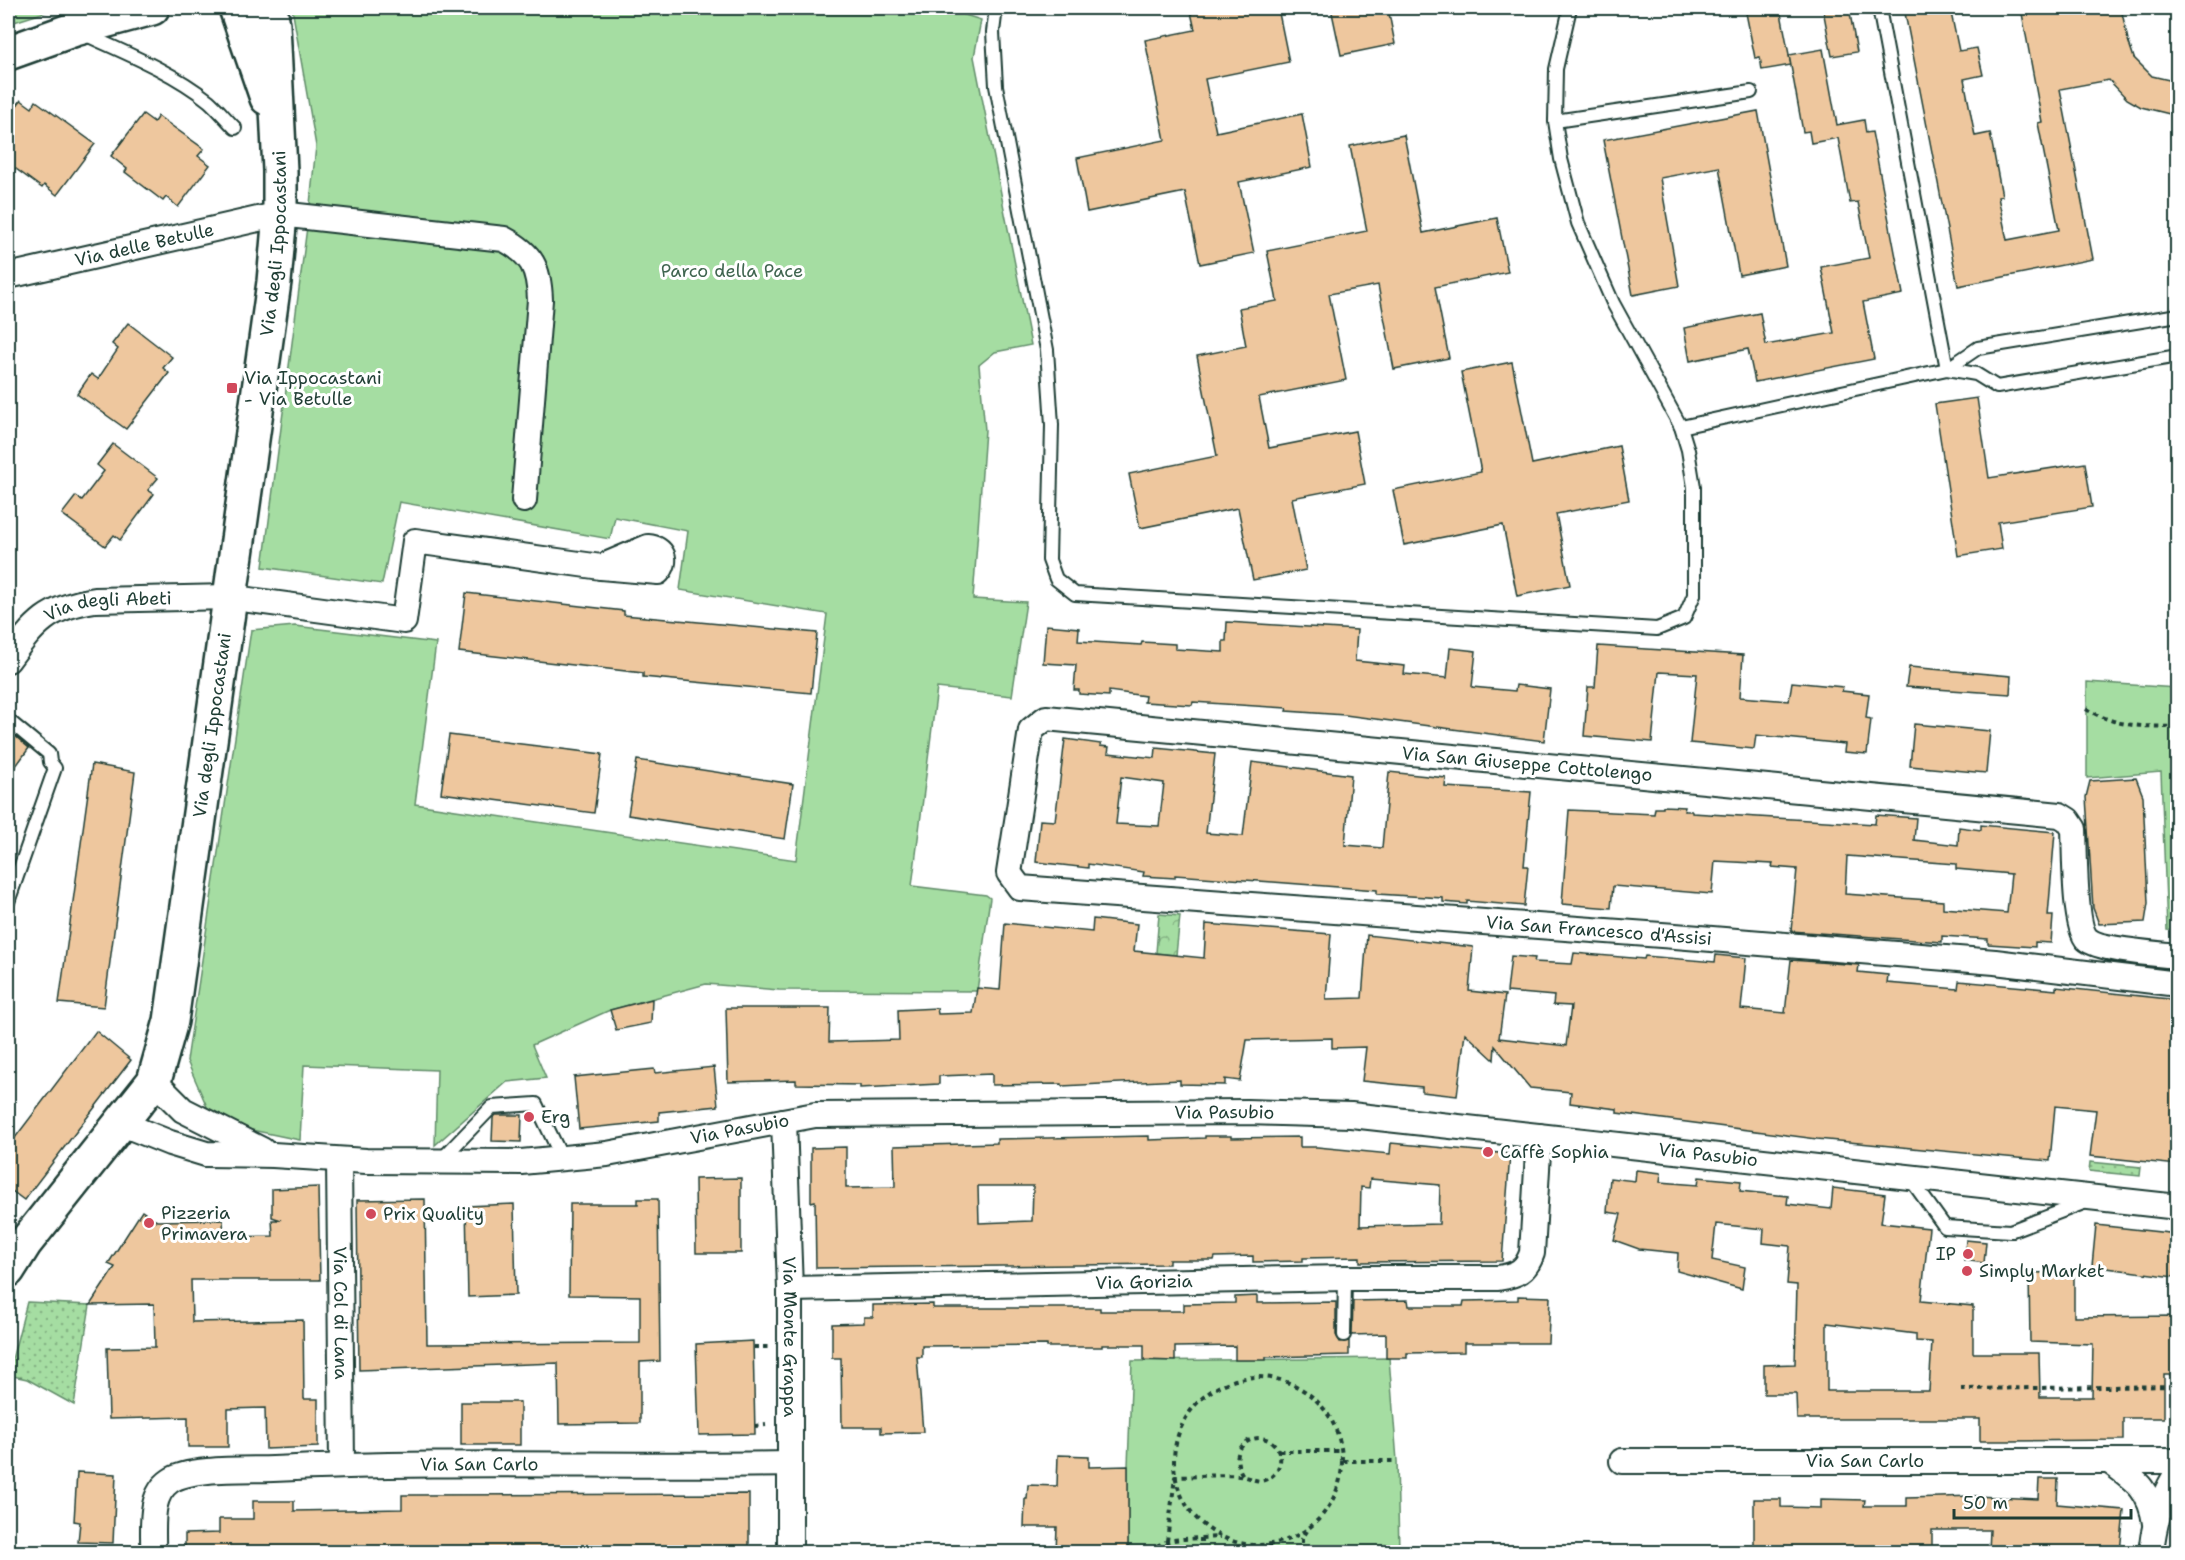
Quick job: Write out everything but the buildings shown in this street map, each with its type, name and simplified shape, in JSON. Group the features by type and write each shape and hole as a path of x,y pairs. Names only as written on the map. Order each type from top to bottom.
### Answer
{"street":[{"path":"8,53 75,29 152,8"},
{"path":"236,8 278,128"},
{"name":"Via degli Ippocastani","path":"8,1270 25,1243 154,1082 171,1021 273,282 280,214 273,25 270,8"},
{"name":"Via delle Betulle","path":"8,276 280,214 504,239 519,247 534,264 539,279 540,300 525,500"},
{"name":"Via degli Abeti","path":"8,660 32,627 58,609 95,600 228,597 404,621 415,541 601,567"},
{"name":"Via San Giuseppe Cottolengo","path":"1020,888 1009,873 1030,730 1046,718 2060,815 2068,820 2074,829 2079,918 2094,955"},
{"name":"Via San Francesco d'Assisi","path":"1020,888 1995,962 2094,955 2178,956"},
{"name":"Via San Francesco d'Assisi","path":"2094,955 2178,984"},
{"path":"154,1082 183,1110 234,1138 273,1155"},
{"name":"Via Pasubio","path":"120,1123 206,1154 438,1163 521,1162 607,1154 815,1115 1247,1112 1351,1115 2178,1208"},
{"name":"Via Monte Grappa","path":"784,1121 790,1289 790,1552"},
{"name":"Via Gorizia","path":"790,1289 1345,1278 1498,1278 1521,1272 1532,1253 1539,1136"},
{"name":"Via Col di Lana","path":"339,1160 342,1465"},
{"name":"Via San Carlo","path":"1622,1461 2178,1461"},
{"path":"2109,1461 2143,1489 2152,1504 2155,1523"},
{"name":"Via San Carlo","path":"153,1552 154,1501 161,1489 171,1480 195,1473 342,1465 790,1464"},
{"path":"2151,1552 2155,1523 2162,1500 2178,1472"}],"lane":[{"path":"996,8 993,32 996,86 1047,350 1052,425 1050,560 1056,579 1075,594 1657,629 1684,618 1694,595 1694,487 1688,450 1681,427 1612,303 1578,223 1561,159 1556,121 1556,69 1570,8"},
{"path":"1879,8 1947,369"},
{"path":"75,29 174,79 209,101 235,128"},
{"path":"1556,121 1751,92"},
{"path":"1947,369 1977,348 2178,315"},
{"path":"1681,427 1947,369 1976,374 1997,387 2178,356"},
{"path":"8,720 49,754 50,762 55,768 8,902"},
{"path":"438,1163 492,1107 536,1104 562,1158"},
{"path":"1909,1177 1944,1227 2010,1231 2095,1198"},
{"path":"1344,1335 1345,1278"}],"path":[{"path":"2086,709 2112,722 2138,726 2178,727"},
{"path":"754,1347 774,1347"},
{"path":"1167,1541 1175,1478 1174,1456 1177,1436 1186,1417 1199,1400 1216,1388 1235,1379 1256,1376 1277,1378 1297,1385 1314,1397 1328,1412 1338,1431 1343,1461 1334,1498 1323,1515 1309,1528 1289,1540 1267,1545 1243,1544 1221,1537 1205,1527 1191,1513 1181,1496 1175,1478"},
{"path":"1961,1389 2178,1386"},
{"path":"1175,1478 1244,1477 1255,1481 1266,1480 1275,1473 1280,1463 1279,1451 1272,1442 1262,1438 1250,1439 1241,1446 1236,1456 1238,1467 1244,1477"},
{"path":"1279,1451 1342,1451"},
{"path":"1343,1461 1397,1461"},
{"path":"1302,1552 1302,1539 1309,1528"},
{"path":"1150,1552 1167,1541 1221,1537"},
{"path":"1201,1538 1201,1552"}],"green space":[{"path":"8,8 58,8 8,24"},
{"name":"Parco della Pace","path":"292,8 943,8 981,20 974,57 1031,345 995,352 979,365 985,430 973,599 1026,602 1012,696 937,688 912,886 986,895 990,898 977,991 779,990 706,984 610,1010 532,1045 546,1078 507,1082 435,1145 437,1070 304,1065 300,1140 237,1127 208,1109 187,1061 251,630 295,626 436,643 415,804 796,860 827,614 680,590 688,531 615,517 610,539 399,502 382,584 263,567 316,146"},
{"path":"2087,682 2177,688 2177,931 2167,930 2161,772 2087,778"},
{"path":"1159,914 1180,916 1176,955 1156,953"},
{"path":"2090,1162 2141,1167 2140,1176 2089,1171"},
{"path":"27,1302 90,1305 74,1405 27,1379 8,1375"},
{"path":"1389,1358 1397,1461 1399,1552 1128,1552 1128,1466 1132,1361"}],"place":[{"name":"Via Ippocastani - Via Betulle","path":"232,388"},
{"name":"Erg","path":"529,1117"},
{"name":"Caffè Sophia","path":"1488,1152"},
{"name":"Prix Quality","path":"371,1214"},
{"name":"Pizzeria Primavera","path":"149,1223"},
{"name":"IP","path":"1968,1254"},
{"name":"Simply Market","path":"1967,1271"}]}
